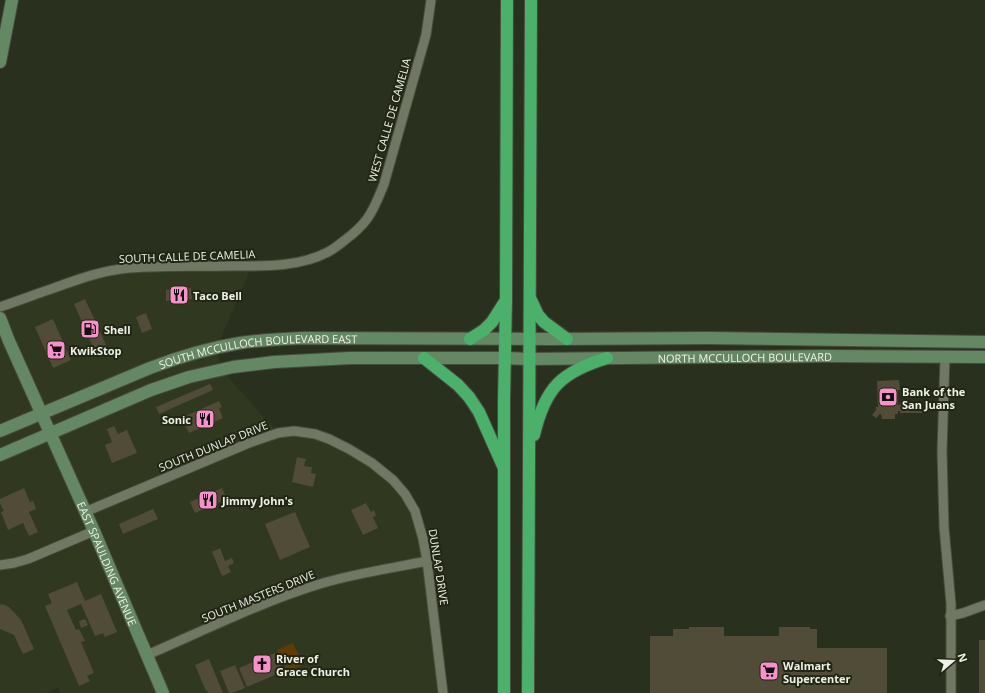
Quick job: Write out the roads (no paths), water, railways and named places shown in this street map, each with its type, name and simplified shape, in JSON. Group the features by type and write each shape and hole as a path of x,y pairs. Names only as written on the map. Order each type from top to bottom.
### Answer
{"highway":[{"path":"504,693 506,0"},
{"path":"528,693 531,0"},
{"path":"530,299 538,315 544,322 567,339"},
{"path":"470,338 488,326 506,300"},
{"path":"424,358 458,385 469,397 479,412 505,471"},
{"path":"529,456 538,420 551,392 566,376 573,371 590,363 607,358"}],"street":[{"path":"0,62 12,0"},
{"name":"WEST CALLE DE CAMELIA","path":"349,237 367,220 384,184 426,35 431,0"},
{"name":"SOUTH CALLE DE CAMELIA","path":"0,307 70,282 120,269 149,267 279,265 299,262 328,252 349,237"},
{"name":"EAST SPAULDING AVENUE","path":"0,318 9,342 94,531 164,693"},
{"name":"SOUTH MCCULLOCH BOULEVARD EAST","path":"0,431 171,360 194,353 240,343 262,340 302,338 530,339"},
{"name":"NORTH MCCULLOCH BOULEVARD","path":"530,339 708,338 985,342"},
{"path":"946,342 942,451 943,520 950,604 951,693"},
{"name":"NORTH MCCULLOCH BOULEVARD","path":"505,358 824,356 985,357"},
{"name":"SOUTH MCCULLOCH BOULEVARD EAST","path":"0,455 151,390 189,377 216,370 255,364 300,360 350,358 505,358"},
{"name":"SOUTH DUNLAP DRIVE","path":"85,512 249,443 278,433 294,431 315,434 349,449 372,463"},
{"name":"DUNLAP DRIVE","path":"372,463 393,480 405,494 413,506 419,523 427,561 443,693"},
{"path":"0,565 24,561 94,531"},
{"name":"SOUTH MASTERS DRIVE","path":"147,655 264,604 303,589 354,575 427,561"},
{"path":"950,616 985,605"}],"place":[{"name":"Taco Bell","path":"179,295"},
{"name":"Shell","path":"90,329"},
{"name":"KwikStop","path":"56,350"},
{"name":"Bank of the San Juans","path":"888,397"},
{"name":"Sonic","path":"205,419"},
{"name":"Jimmy John's","path":"208,500"},
{"name":"River of Grace Church","path":"262,664"},
{"name":"Walmart Supercenter","path":"769,671"}]}
